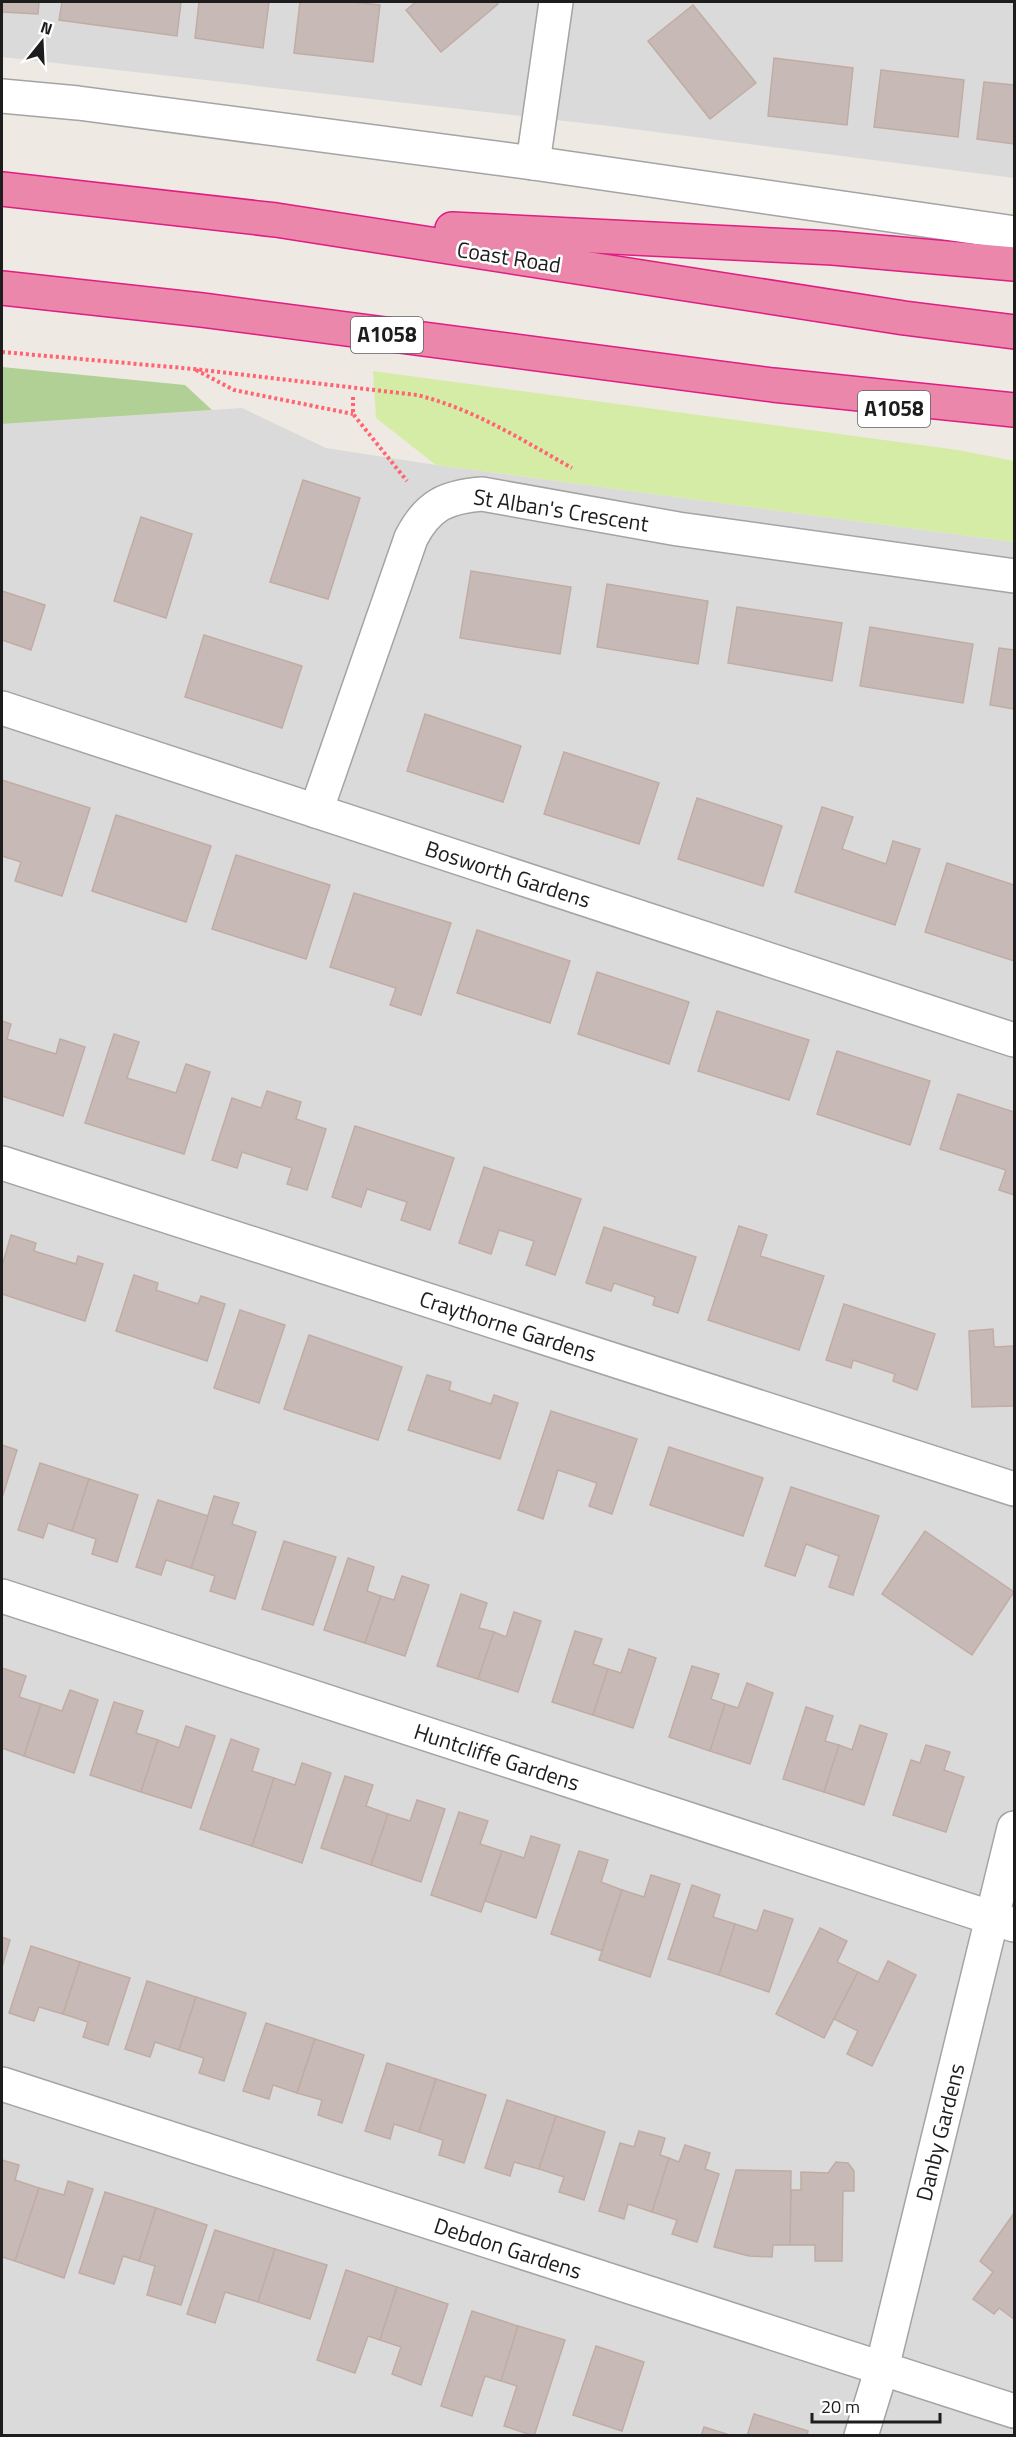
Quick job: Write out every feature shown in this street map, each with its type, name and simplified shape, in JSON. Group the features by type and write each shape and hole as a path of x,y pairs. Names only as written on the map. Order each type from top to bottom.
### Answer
{"highway":[{"name":"Coast Road","path":"2,189 276,220 904,318 1014,332"},
{"path":"276,220 833,248 1014,264"},
{"name":"A1058","path":"2,288 202,310 773,385 1014,410"},
{"name":"A1058","path":"773,385 1014,433"}],"street":[{"path":"533,163 556,2"},
{"path":"2,96 90,104 533,163 1014,233"},
{"name":"St Alban's Crescent","path":"316,811 411,538 419,522 430,510 445,500 482,494 678,529 1014,576"},
{"name":"Bosworth Gardens","path":"2,708 1014,1040"},
{"name":"Craythorne Gardens","path":"2,1163 1014,1489"},
{"name":"Huntcliffe Gardens","path":"2,1596 1004,1921"},
{"name":"Danby Gardens","path":"861,2436 882,2368 1004,1921 1014,1828"},
{"name":"Debdon Gardens","path":"2,2084 1014,2411"}],"path":[{"path":"2,352 194,369 417,395 446,403 485,419 577,471"},
{"path":"194,369 234,390 353,414"},
{"path":"353,397 353,414 430,510"}],"shaded area":[{"path":"2,2 1014,2 1014,178 609,126 2,57"},
{"path":"242,408 326,448 436,465 1014,542 1014,2435 2,2436 2,424"}],"green space":[{"path":"2,367 185,385 212,410 2,424"},
{"path":"373,371 958,450 1014,461 1014,542 436,465 376,418"}],"building":[{"path":"2,2 39,2 38,14 2,12"},
{"path":"62,2 181,2 177,36 59,20"},
{"path":"199,2 269,2 263,48 195,38"},
{"path":"300,2 350,2 380,5 373,62 294,53"},
{"path":"416,2 496,2 498,4 441,52 406,10"},
{"path":"693,5 756,83 710,119 648,41"},
{"path":"774,58 853,68 847,125 768,116"},
{"path":"881,70 964,80 958,137 874,127"},
{"path":"984,82 1014,85 1014,144 977,139"},
{"path":"303,480 360,498 328,599 270,582"},
{"path":"141,517 192,534 166,618 114,601"},
{"path":"471,571 571,587 560,654 460,638"},
{"path":"607,584 708,601 698,664 597,647"},
{"path":"2,591 45,605 31,650 2,640"},
{"path":"737,607 842,623 832,681 728,663"},
{"path":"870,627 973,644 963,703 860,686"},
{"path":"204,635 302,666 282,728 185,697"},
{"path":"999,648 1014,650 1014,709 990,705"},
{"path":"425,714 521,746 503,802 407,771"},
{"path":"564,752 659,783 639,844 544,814"},
{"path":"2,780 90,808 62,896 15,881 21,862 2,856"},
{"path":"697,798 782,826 763,886 678,859"},
{"path":"822,807 853,817 842,849 886,864 893,841 920,849 895,925 795,892"},
{"path":"116,815 211,846 186,922 92,891"},
{"path":"236,855 330,885 306,959 212,929"},
{"path":"947,863 1014,885 1014,961 925,932"},
{"path":"354,893 451,923 421,1015 390,1005 396,988 330,967"},
{"path":"477,930 570,961 550,1023 457,993"},
{"path":"597,972 689,1002 669,1064 578,1034"},
{"path":"717,1011 809,1040 789,1100 698,1071"},
{"path":"2,1021 11,1024 7,1039 56,1054 60,1039 85,1047 63,1116 2,1096"},
{"path":"114,1034 139,1042 127,1078 176,1093 186,1064 210,1072 184,1154 85,1123"},
{"path":"837,1051 930,1081 910,1145 817,1114"},
{"path":"267,1091 301,1102 296,1119 326,1129 307,1190 287,1184 292,1168 242,1152 237,1168 212,1160 232,1098 261,1108"},
{"path":"958,1094 1014,1112 1014,1195 999,1190 1006,1170 940,1149"},
{"path":"355,1126 454,1158 430,1230 401,1220 407,1202 367,1189 361,1207 332,1197"},
{"path":"484,1167 581,1199 555,1275 526,1265 534,1241 499,1230 491,1254 459,1243"},
{"path":"739,1226 767,1235 760,1256 824,1276 799,1350 708,1320"},
{"path":"604,1227 696,1257 678,1313 653,1305 655,1297 614,1283 611,1291 586,1283"},
{"path":"11,1235 36,1243 34,1251 76,1264 78,1256 103,1264 85,1321 2,1294 2,1266"},
{"path":"134,1275 158,1283 156,1290 198,1304 201,1296 225,1304 207,1361 116,1331"},
{"path":"844,1304 935,1334 917,1390 893,1381 895,1374 853,1360 851,1368 826,1360"},
{"path":"240,1310 285,1325 259,1403 214,1388"},
{"path":"993,1329 994,1347 1014,1346 1014,1406 972,1407 969,1331"},
{"path":"309,1335 402,1367 378,1440 284,1409"},
{"path":"427,1375 451,1382 449,1390 491,1404 494,1395 518,1403 500,1459 408,1430"},
{"path":"551,1411 637,1439 612,1514 589,1506 597,1483 558,1470 543,1519 518,1510"},
{"path":"2,1445 17,1450 2,1498"},
{"path":"669,1447 763,1478 743,1536 650,1505"},
{"path":"40,1463 89,1479 72,1531 48,1523 43,1538 18,1530"},
{"path":"89,1479 138,1495 117,1562 92,1554 96,1539 72,1531"},
{"path":"791,1487 879,1516 853,1595 829,1587 839,1556 806,1544 795,1576 765,1566"},
{"path":"214,1496 239,1503 232,1524 256,1532 235,1599 210,1591 215,1576 191,1568"},
{"path":"158,1500 208,1516 191,1568 166,1560 161,1575 136,1567"},
{"path":"925,1531 1014,1592 972,1655 882,1594"},
{"path":"284,1541 336,1557 313,1625 262,1609"},
{"path":"348,1558 374,1567 367,1591 381,1596 365,1643 324,1630"},
{"path":"402,1576 429,1585 405,1656 365,1643 381,1596 394,1600"},
{"path":"461,1594 487,1603 479,1628 494,1632 478,1679 437,1666"},
{"path":"514,1612 541,1621 518,1692 478,1679 494,1632 506,1637"},
{"path":"575,1631 602,1639 593,1664 608,1669 593,1715 552,1702"},
{"path":"629,1649 656,1658 633,1728 593,1715 608,1669 621,1673"},
{"path":"692,1666 719,1674 711,1699 725,1704 710,1751 669,1737"},
{"path":"2,1668 26,1676 19,1697 41,1704 24,1756 2,1748"},
{"path":"747,1683 773,1693 750,1764 710,1751 725,1704 738,1708"},
{"path":"70,1690 98,1700 74,1773 24,1756 41,1704 62,1711"},
{"path":"114,1702 143,1711 136,1733 158,1740 141,1792 90,1775"},
{"path":"806,1707 833,1716 825,1741 839,1745 824,1792 783,1779"},
{"path":"860,1725 887,1734 864,1805 824,1792 839,1745 852,1750"},
{"path":"186,1726 215,1736 191,1808 141,1792 158,1740 179,1748"},
{"path":"231,1739 259,1749 252,1771 274,1778 252,1846 200,1829"},
{"path":"926,1745 950,1752 944,1770 964,1777 946,1832 893,1815 911,1760 920,1763"},
{"path":"302,1763 331,1773 302,1863 252,1846 274,1778 295,1785"},
{"path":"345,1776 373,1785 366,1806 388,1814 371,1865 321,1848"},
{"path":"417,1800 445,1809 421,1882 371,1865 388,1814 410,1821"},
{"path":"459,1812 488,1821 480,1844 502,1851 481,1912 431,1895"},
{"path":"531,1836 560,1845 536,1918 485,1901 502,1851 524,1858"},
{"path":"579,1851 608,1860 601,1882 622,1890 602,1951 551,1934"},
{"path":"651,1875 680,1884 650,1977 599,1960 622,1890 644,1897"},
{"path":"692,1885 720,1895 713,1917 735,1924 719,1975 668,1959"},
{"path":"764,1910 793,1919 769,1992 719,1975 735,1924 757,1931"},
{"path":"820,1928 847,1941 837,1962 858,1972 824,2038 776,2014"},
{"path":"2,1937 10,1940 2,1967"},
{"path":"31,1946 80,1962 63,2014 39,2007 34,2021 9,2013"},
{"path":"888,1961 916,1975 872,2066 847,2054 858,2031 834,2019 858,1972 878,1982"},
{"path":"80,1962 130,1978 108,2045 83,2037 88,2022 63,2014"},
{"path":"147,1981 196,1997 179,2050 155,2042 150,2057 125,2049"},
{"path":"196,1997 246,2013 224,2081 199,2073 204,2058 179,2050"},
{"path":"266,2023 315,2039 297,2093 273,2085 269,2099 243,2091"},
{"path":"315,2039 364,2055 342,2123 318,2115 322,2100 297,2093"},
{"path":"387,2063 436,2079 419,2132 394,2124 390,2139 365,2131"},
{"path":"436,2079 486,2095 464,2163 439,2155 443,2140 419,2132"},
{"path":"507,2100 556,2116 539,2169 514,2162 510,2176 485,2168"},
{"path":"556,2116 605,2132 584,2200 559,2192 564,2177 539,2169"},
{"path":"639,2131 665,2138 660,2155 669,2158 652,2212 628,2204 624,2219 599,2211 620,2143 634,2147"},
{"path":"685,2145 710,2153 705,2169 719,2174 697,2242 672,2234 677,2220 652,2212 669,2158 679,2162"},
{"path":"2,2160 19,2165 15,2180 39,2188 15,2261 2,2257"},
{"path":"836,2162 848,2163 854,2171 854,2191 843,2191 842,2261 815,2261 815,2245 790,2245 791,2190 801,2190 801,2172 828,2173"},
{"path":"736,2170 791,2171 790,2245 773,2245 772,2257 749,2256 714,2247"},
{"path":"68,2181 93,2189 64,2278 15,2261 39,2188 64,2195"},
{"path":"105,2192 156,2208 139,2261 123,2256 114,2284 79,2273"},
{"path":"156,2208 207,2225 181,2305 147,2295 155,2266 139,2261"},
{"path":"1014,2213 1014,2319 999,2308 994,2314 973,2299 993,2272 980,2261"},
{"path":"215,2230 275,2249 258,2302 225,2292 215,2323 187,2314"},
{"path":"275,2249 327,2265 310,2319 258,2302"},
{"path":"346,2270 397,2287 380,2340 368,2336 355,2373 317,2360"},
{"path":"397,2287 448,2304 421,2385 392,2374 401,2347 380,2340"},
{"path":"472,2311 518,2326 501,2381 485,2376 472,2416 441,2406"},
{"path":"518,2326 565,2340 534,2436 504,2426 517,2386 501,2381"},
{"path":"596,2346 644,2362 622,2431 573,2415"},
{"path":"754,2414 808,2431 807,2436 747,2436"},
{"path":"704,2427 733,2436 701,2436"}]}
